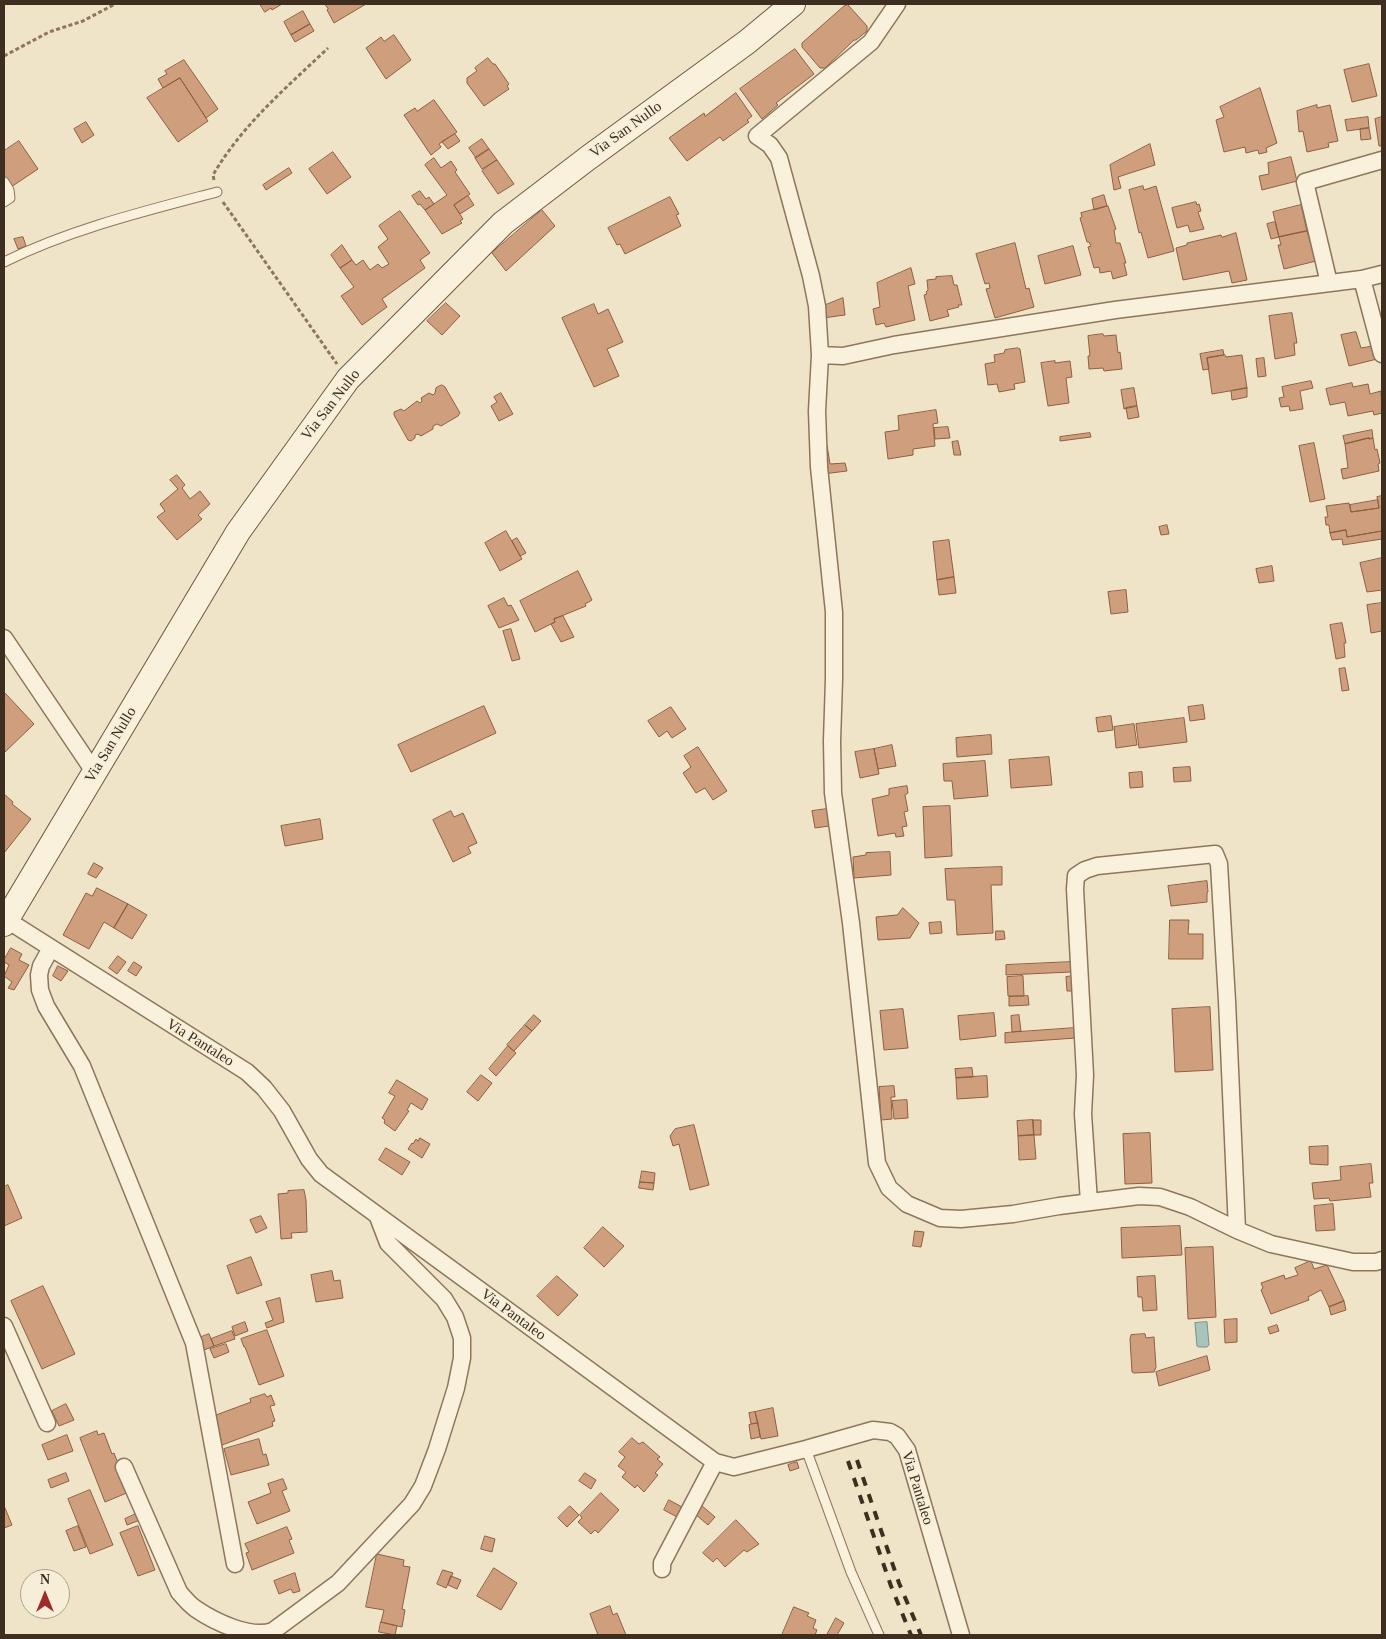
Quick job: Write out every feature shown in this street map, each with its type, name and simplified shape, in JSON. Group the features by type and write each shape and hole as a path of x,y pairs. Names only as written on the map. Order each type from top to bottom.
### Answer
{"street":[{"name":"Via San Nullo","path":"5,922 238,532 348,379 504,223 588,158 747,42 793,4"},
{"path":"897,4 871,42 758,136 770,145 779,158 813,283 817,306 820,355 817,411 819,467 834,612 832,793 851,923 877,1163 889,1188 907,1204 940,1218 961,1219 1012,1214 1139,1196 1160,1198 1190,1207 1271,1244 1353,1262 1376,1262 1382,1260"},
{"path":"1329,283 1305,182 1382,160"},
{"path":"820,355 843,356 894,345 1115,310 1362,279 1382,274"},
{"path":"1362,279 1382,354"},
{"path":"4,638 95,773"},
{"path":"1089,1202 1083,1114 1085,1075 1075,889 1076,876 1085,870 1097,866 1215,854 1219,864 1227,1000 1237,1230"},
{"name":"Via Pantaleo","path":"5,922 51,948 247,1072 264,1088 282,1111 309,1159 321,1174 715,1462 734,1466 806,1449 873,1430 890,1432 903,1442 907,1450 961,1635"},
{"path":"51,948 41,966 39,975 40,990 46,1006 82,1066 194,1342 235,1564"},
{"path":"124,1466 179,1592 195,1608 234,1628 264,1634 273,1631 338,1582 400,1518 423,1486 456,1388 462,1358 462,1338 455,1317 444,1299 388,1243 378,1216"},
{"path":"4,1326 47,1423"},
{"path":"662,1569 662,1563 715,1462"}],"lane":[{"path":"4,182 10,198 4,202"},
{"path":"4,262 24,252 80,232 217,192"},
{"path":"806,1449 851,1572 880,1635"}],"path":[{"path":"4,56 49,32 83,21 115,4"},
{"path":"328,48 251,122 226,154 213,175 217,192 348,379"}],"water":[{"path":"1207,1322 1209,1345 1207,1347 1199,1347 1197,1346 1195,1323"}],"building":[{"path":"260,4 282,4 265,12"},
{"path":"325,4 366,4 334,23"},
{"path":"848,5 867,26 867,31 854,40 825,68 820,68 802,47 802,43 844,6"},
{"path":"303,11 310,24 291,35 284,22"},
{"path":"310,24 314,31 295,42 291,35"},
{"path":"394,35 411,60 386,79 366,48 381,37 384,41"},
{"path":"795,49 814,74 776,103 778,105 762,119 740,89"},
{"path":"488,58 495,64 509,84 507,86 509,89 484,106 467,83 467,78 477,71 475,68"},
{"path":"184,60 218,109 206,118 180,78 163,88 158,79 167,74 165,71"},
{"path":"1369,64 1377,96 1352,102 1344,70"},
{"path":"180,78 208,121 178,142 147,98"},
{"path":"1260,88 1277,143 1266,148 1267,152 1259,154 1258,150 1246,153 1245,147 1224,152 1216,120 1224,117 1220,107"},
{"path":"736,93 752,116 747,120 749,122 723,141 720,137 687,161 669,138 704,113 705,116"},
{"path":"434,100 457,132 439,144 441,147 431,155 404,115 415,108 417,111"},
{"path":"1317,105 1317,108 1330,105 1338,141 1328,143 1329,147 1307,152 1303,131 1299,132 1297,111"},
{"path":"1368,117 1369,128 1347,131 1345,120"},
{"path":"1382,117 1382,146 1379,146 1375,119"},
{"path":"86,122 94,135 82,143 74,129"},
{"path":"1369,128 1371,139 1361,140 1360,129"},
{"path":"455,134 460,141 448,149 442,142"},
{"path":"482,139 489,149 476,158 469,148"},
{"path":"19,141 38,169 11,187 4,175 4,151"},
{"path":"1150,144 1155,165 1118,177 1121,188 1114,190 1110,165"},
{"path":"489,149 497,160 482,169 475,158"},
{"path":"333,152 351,177 327,194 309,169"},
{"path":"1291,157 1297,181 1262,190 1259,176 1269,174 1268,163"},
{"path":"434,158 441,168 451,161 457,170 455,172 470,194 454,205 463,219 460,221 462,223 442,234 425,210 447,195 425,165"},
{"path":"497,160 514,184 498,194 482,171"},
{"path":"289,168 292,173 266,190 263,185"},
{"path":"1143,186 1144,190 1156,186 1174,251 1148,258 1141,232 1139,233 1129,190"},
{"path":"420,191 426,199 429,197 434,204 425,210 420,204 418,205 412,196"},
{"path":"1104,195 1107,206 1094,210 1092,199"},
{"path":"468,196 474,205 460,214 454,205"},
{"path":"670,197 679,214 676,215 681,226 625,254 620,244 617,245 608,228"},
{"path":"1196,202 1197,205 1199,204 1201,211 1198,212 1204,229 1190,232 1188,225 1177,228 1172,208"},
{"path":"1301,205 1307,231 1279,237 1273,212"},
{"path":"1108,206 1116,229 1114,230 1116,243 1120,243 1126,263 1124,263 1127,275 1113,279 1111,271 1100,273 1099,267 1094,268 1088,247 1091,246 1087,242 1080,218 1082,217 1081,213"},
{"path":"542,210 555,226 506,271 492,253"},
{"path":"400,211 430,253 420,260 425,268 382,299 387,307 362,325 341,296 354,287 340,268 352,260 356,265 363,260 370,270 378,264 382,268 389,264 378,247 388,239 379,226"},
{"path":"1275,222 1279,237 1271,239 1267,224"},
{"path":"1307,231 1316,261 1284,269 1278,245 1281,245 1279,237"},
{"path":"1236,233 1247,280 1232,283 1229,271 1183,280 1176,248 1187,245 1187,243"},
{"path":"23,237 26,246 18,249 14,239"},
{"path":"1015,243 1026,289 1029,288 1034,307 995,318 986,289 990,288 989,283 985,284 976,254"},
{"path":"342,245 352,260 340,268 331,255"},
{"path":"1073,246 1081,275 1045,284 1038,256"},
{"path":"911,268 915,284 908,286 915,320 886,327 884,323 876,325 873,309 880,307 877,283"},
{"path":"952,276 954,285 957,285 962,305 947,310 949,316 930,321 924,295 927,294 928,290 927,280 936,279 936,277"},
{"path":"843,298 845,315 823,318 821,307"},
{"path":"446,303 460,316 442,335 427,321"},
{"path":"594,304 598,314 608,309 623,342 607,349 619,376 594,387 562,318"},
{"path":"1292,313 1297,343 1294,343 1295,355 1275,359 1269,316"},
{"path":"1356,332 1361,348 1373,346 1377,359 1349,366 1341,335"},
{"path":"1103,334 1104,336 1116,335 1122,369 1104,371 1103,368 1089,369 1088,336"},
{"path":"1020,349 1025,382 1014,384 1015,389 999,392 997,384 988,385 985,364 995,362 994,355 1004,353 1005,350"},
{"path":"1223,350 1224,355 1207,358 1209,369 1203,370 1200,354"},
{"path":"1225,355 1226,357 1242,355 1247,388 1212,394 1207,358"},
{"path":"1264,358 1266,376 1258,377 1256,359"},
{"path":"1055,361 1055,363 1070,361 1072,377 1066,378 1069,403 1048,406 1041,363"},
{"path":"1311,381 1313,388 1300,391 1303,409 1290,411 1289,406 1281,407 1279,398 1284,397 1282,387"},
{"path":"1352,383 1353,387 1368,384 1370,394 1381,391 1382,413 1374,415 1373,411 1348,416 1345,402 1330,405 1326,389"},
{"path":"442,385 460,413 441,426 437,424 433,426 433,429 421,436 418,434 411,441 408,440 394,412 401,409 404,411 417,401 420,403 422,401 421,398 429,393 433,395 436,388"},
{"path":"1134,388 1137,406 1124,409 1121,390"},
{"path":"1247,388 1247,397 1232,400 1231,391"},
{"path":"501,393 513,414 499,421 491,406 497,402 494,397"},
{"path":"1137,406 1139,417 1128,419 1126,408"},
{"path":"936,410 938,423 933,424 935,446 913,449 913,455 888,459 885,432 899,430 898,416"},
{"path":"948,427 950,438 935,439 934,428"},
{"path":"1372,430 1373,438 1345,444 1343,436"},
{"path":"1090,433 1091,437 1060,441 1060,437"},
{"path":"1373,438 1375,450 1377,449 1380,463 1378,464 1379,471 1343,479 1341,469 1348,468 1345,444"},
{"path":"958,441 961,455 954,455 952,442"},
{"path":"1314,443 1325,499 1310,502 1299,446"},
{"path":"822,445 827,445 830,464 845,463 847,471 823,474"},
{"path":"177,475 185,485 182,488 190,499 200,491 210,504 198,515 202,519 177,540 157,517 165,511 160,504 178,489 170,480"},
{"path":"1382,496 1382,531 1347,537 1346,530 1330,533 1329,525 1326,525 1325,517 1328,517 1326,506 1349,503 1351,512 1379,508 1377,497"},
{"path":"1378,500 1379,508 1351,512 1350,505"},
{"path":"1167,525 1169,534 1161,535 1159,527"},
{"path":"1346,530 1347,537 1382,531 1382,539 1343,545 1342,539 1332,540 1330,533"},
{"path":"506,531 522,559 500,571 485,543"},
{"path":"517,538 526,553 520,556 512,541"},
{"path":"949,540 954,577 937,580 933,542"},
{"path":"1382,558 1382,590 1367,592 1360,563"},
{"path":"1272,566 1274,581 1259,583 1256,569"},
{"path":"578,571 592,600 585,604 586,606 554,619 555,622 535,632 520,601"},
{"path":"954,577 956,593 939,595 937,580"},
{"path":"1126,590 1128,612 1111,614 1108,592"},
{"path":"504,598 508,606 511,605 519,620 499,628 488,606"},
{"path":"1382,603 1382,631 1371,633 1367,605"},
{"path":"563,616 574,637 561,642 551,624 555,622 554,619"},
{"path":"1342,623 1346,643 1344,643 1345,657 1336,659 1330,625"},
{"path":"511,629 520,659 512,661 503,631"},
{"path":"1345,668 1349,690 1342,691 1339,669"},
{"path":"4,692 34,724 4,753"},
{"path":"1203,705 1205,719 1190,721 1188,707"},
{"path":"484,706 496,733 411,772 398,745"},
{"path":"671,707 686,729 672,738 667,731 659,737 648,721"},
{"path":"1111,716 1113,730 1098,732 1096,718"},
{"path":"1184,718 1187,742 1139,748 1136,724"},
{"path":"1134,724 1137,745 1116,748 1114,727"},
{"path":"991,735 992,754 957,757 956,738"},
{"path":"892,745 896,766 878,769 874,749"},
{"path":"698,747 727,791 713,800 705,788 696,793 683,773 691,767 684,756"},
{"path":"874,749 879,774 860,778 855,752"},
{"path":"1049,757 1052,785 1011,788 1009,760"},
{"path":"985,761 988,796 954,799 952,781 944,781 943,764"},
{"path":"1190,767 1191,781 1174,782 1173,768"},
{"path":"1142,772 1143,787 1130,788 1129,773"},
{"path":"907,786 908,793 905,795 908,811 904,812 907,826 902,827 904,836 896,837 895,833 878,836 872,799 889,795 889,789"},
{"path":"4,794 13,802 12,804 31,819 4,853"},
{"path":"950,806 952,856 925,858 923,807"},
{"path":"827,809 829,826 815,828 812,811"},
{"path":"451,811 454,817 463,813 477,843 468,847 471,853 453,862 433,820"},
{"path":"320,819 323,839 285,846 281,826"},
{"path":"890,852 891,875 854,878 853,857 866,855 866,853"},
{"path":"94,863 103,868 96,878 88,874"},
{"path":"1002,867 1002,885 991,885 993,933 957,935 955,900 947,900 945,869"},
{"path":"1207,881 1207,902 1171,906 1168,886"},
{"path":"97,888 128,904 114,928 104,922 89,949 63,935 86,893 92,896"},
{"path":"128,904 147,915 132,939 114,928"},
{"path":"903,908 919,923 910,938 878,940 876,917 897,915"},
{"path":"1170,920 1189,920 1188,934 1203,934 1203,959 1169,959"},
{"path":"941,922 942,933 930,934 929,923"},
{"path":"996,931 1004,931 1005,939 996,940"},
{"path":"11,948 22,954 19,960 29,965 14,990 8,988 12,982 4,976 9,965 4,960"},
{"path":"118,956 126,962 117,974 109,968"},
{"path":"134,962 142,967 136,976 128,971"},
{"path":"1071,962 1071,972 1006,975 1006,965"},
{"path":"58,966 68,971 61,981 53,976"},
{"path":"1023,976 1024,996 1008,996 1007,977"},
{"path":"1073,976 1074,991 1067,991 1066,977"},
{"path":"1028,996 1029,1005 1009,1006 1009,997"},
{"path":"1210,1007 1213,1070 1175,1072 1172,1009"},
{"path":"903,1009 908,1048 884,1050 880,1011"},
{"path":"994,1013 996,1036 960,1040 958,1016"},
{"path":"534,1015 541,1021 532,1031 525,1025"},
{"path":"1019,1015 1021,1031 1012,1032 1011,1016"},
{"path":"525,1025 532,1031 514,1051 507,1045"},
{"path":"1075,1028 1076,1038 1005,1043 1005,1033"},
{"path":"508,1046 516,1053 496,1076 489,1069"},
{"path":"972,1068 973,1077 956,1078 955,1069"},
{"path":"481,1075 492,1083 478,1101 467,1092"},
{"path":"987,1076 988,1097 957,1099 956,1078"},
{"path":"397,1080 428,1099 422,1110 411,1103 407,1110 409,1111 395,1131 384,1123 385,1120 382,1118 395,1096 389,1093"},
{"path":"894,1086 895,1097 891,1097 892,1119 881,1120 879,1087"},
{"path":"907,1100 908,1118 894,1119 892,1101"},
{"path":"1033,1120 1041,1120 1041,1135 1034,1135"},
{"path":"1033,1120 1034,1135 1018,1136 1017,1121"},
{"path":"694,1125 709,1185 690,1190 679,1144 673,1146 670,1136 675,1129"},
{"path":"1150,1133 1152,1183 1125,1184 1123,1134"},
{"path":"1034,1135 1036,1159 1019,1160 1018,1136"},
{"path":"420,1138 430,1144 422,1158 408,1149 416,1139 418,1141"},
{"path":"1328,1146 1328,1165 1310,1164 1309,1147"},
{"path":"386,1148 410,1162 402,1175 379,1160"},
{"path":"1371,1164 1373,1183 1369,1183 1371,1197 1330,1201 1329,1198 1314,1199 1312,1183 1341,1180 1340,1167"},
{"path":"642,1171 655,1173 654,1183 640,1182"},
{"path":"640,1182 654,1183 653,1190 639,1188"},
{"path":"8,1185 22,1218 4,1226 4,1187"},
{"path":"304,1190 307,1232 291,1233 292,1238 281,1239 278,1194"},
{"path":"1333,1204 1335,1230 1316,1231 1314,1206"},
{"path":"261,1216 267,1228 256,1233 250,1220"},
{"path":"1180,1226 1182,1255 1122,1258 1121,1228"},
{"path":"603,1227 624,1246 604,1267 584,1248"},
{"path":"915,1231 924,1232 921,1247 913,1246"},
{"path":"1213,1247 1216,1317 1188,1319 1185,1248"},
{"path":"251,1257 262,1285 237,1294 227,1266"},
{"path":"1311,1261 1314,1269 1327,1265 1344,1301 1329,1307 1321,1290 1308,1297 1309,1300 1271,1314 1261,1290 1263,1288 1261,1283 1284,1275 1285,1279 1298,1275 1295,1268"},
{"path":"332,1271 334,1281 340,1280 343,1298 316,1302 311,1275"},
{"path":"557,1276 578,1295 558,1316 537,1296"},
{"path":"1155,1276 1157,1310 1143,1311 1142,1297 1138,1297 1137,1277"},
{"path":"43,1286 75,1354 42,1369 11,1301"},
{"path":"280,1298 284,1322 267,1328 265,1323 273,1320 266,1302"},
{"path":"1344,1301 1346,1310 1331,1315 1329,1307"},
{"path":"1237,1319 1237,1342 1225,1343 1224,1320"},
{"path":"245,1322 248,1331 235,1336 232,1327"},
{"path":"1277,1325 1279,1331 1270,1334 1268,1328"},
{"path":"267,1330 284,1376 259,1385 241,1339"},
{"path":"232,1331 235,1339 214,1346 211,1339"},
{"path":"209,1334 214,1346 204,1350 199,1338"},
{"path":"1145,1334 1146,1338 1154,1337 1156,1367 1154,1372 1134,1373 1132,1372 1131,1335"},
{"path":"226,1344 229,1352 214,1358 210,1349"},
{"path":"1207,1356 1210,1370 1159,1386 1156,1372"},
{"path":"265,1394 267,1397 271,1395 275,1405 270,1406 275,1421 272,1422 273,1426 222,1445 216,1415 251,1402 250,1399"},
{"path":"66,1404 74,1420 59,1426 52,1411"},
{"path":"773,1408 778,1436 761,1439 755,1412"},
{"path":"755,1412 758,1423 751,1424 749,1413"},
{"path":"758,1423 760,1437 751,1439 749,1425"},
{"path":"97,1431 98,1435 104,1433 129,1492 105,1502 80,1438"},
{"path":"67,1435 73,1451 48,1460 42,1445"},
{"path":"632,1438 639,1444 643,1442 660,1457 657,1459 663,1464 655,1473 658,1475 644,1492 637,1485 635,1488 622,1477 626,1472 618,1466 625,1457 619,1452"},
{"path":"259,1439 263,1455 266,1454 269,1465 231,1475 224,1449"},
{"path":"797,1462 799,1468 790,1471 788,1465"},
{"path":"66,1473 69,1481 51,1488 48,1480"},
{"path":"585,1473 596,1480 591,1489 579,1481"},
{"path":"283,1479 287,1489 282,1491 290,1511 257,1524 248,1502 271,1493 268,1484"},
{"path":"90,1490 113,1545 90,1554 68,1499"},
{"path":"601,1493 619,1510 598,1533 595,1530 591,1534 578,1522 582,1518 580,1515"},
{"path":"669,1500 682,1507 677,1517 664,1510"},
{"path":"701,1505 715,1517 708,1525 695,1514"},
{"path":"570,1506 579,1515 567,1527 558,1518"},
{"path":"4,1509 12,1525 4,1528"},
{"path":"138,1513 140,1520 127,1525 125,1519"},
{"path":"736,1520 759,1544 747,1552 744,1550 725,1567 717,1558 713,1562 703,1553"},
{"path":"78,1526 86,1547 74,1551 66,1531"},
{"path":"138,1526 155,1570 138,1576 120,1533"},
{"path":"287,1527 292,1539 289,1540 294,1553 252,1570 246,1553 249,1552 245,1544"},
{"path":"485,1536 495,1539 492,1552 481,1549"},
{"path":"377,1554 404,1560 403,1566 410,1567 402,1609 405,1610 402,1627 381,1622 384,1610 366,1607"},
{"path":"494,1568 517,1583 501,1610 477,1596"},
{"path":"443,1570 453,1573 446,1588 437,1584"},
{"path":"295,1573 300,1591 293,1593 291,1589 279,1594 274,1581"},
{"path":"451,1576 461,1580 457,1589 448,1585"},
{"path":"610,1606 613,1615 617,1613 626,1635 598,1635 590,1614"},
{"path":"794,1607 809,1613 807,1616 816,1620 813,1628 817,1630 815,1635 782,1635"},
{"path":"836,1618 844,1623 837,1635 827,1635"},
{"path":"381,1622 397,1626 395,1635 379,1632"}],"railway":[{"path":"857,1460 899,1583 921,1635"},
{"path":"848,1461 891,1586 911,1635"}]}
